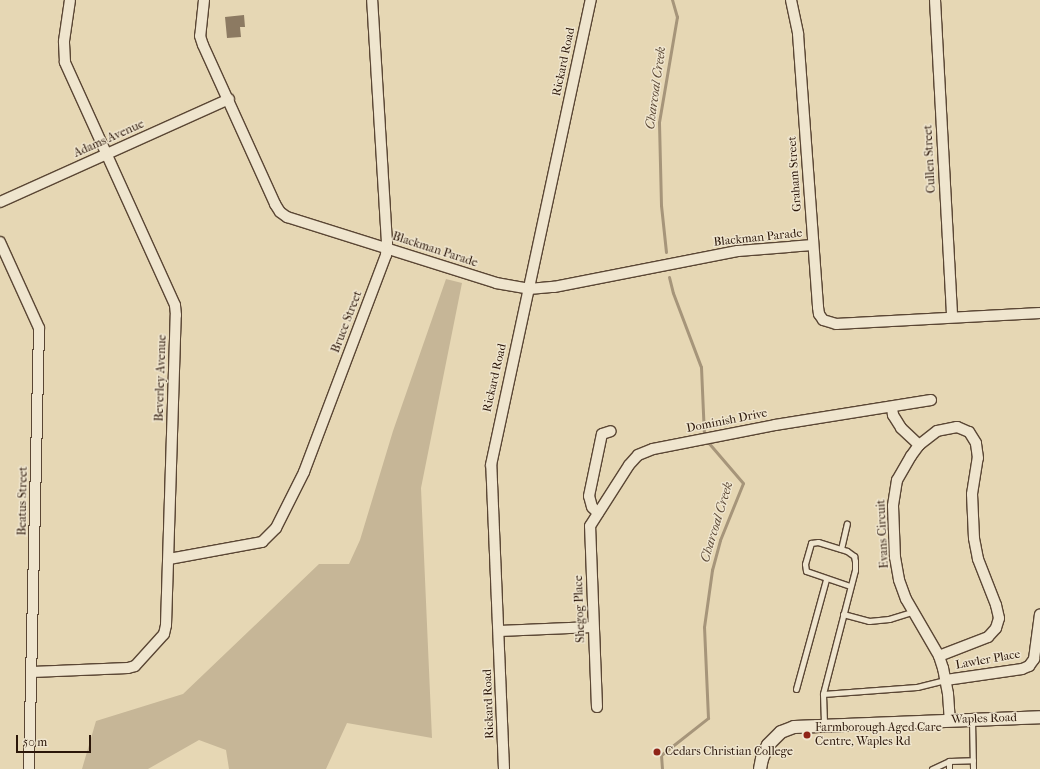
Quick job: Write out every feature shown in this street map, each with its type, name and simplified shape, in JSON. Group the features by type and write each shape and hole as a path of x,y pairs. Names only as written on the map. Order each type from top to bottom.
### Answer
{"street":[{"name":"Beverley Avenue","path":"32,672 128,668 135,666 164,634 166,625 176,315 175,305 65,62 64,41 70,0"},
{"name":"Blackman Parade","path":"204,0 200,36 202,45 280,212 287,217 496,283 528,289 554,287 738,251 813,245"},
{"name":"Bruce Street","path":"169,559 262,542 276,528 304,472 386,255 387,248 372,0"},
{"name":"Rickard Road","path":"504,769 499,631 490,465 591,0"},
{"name":"Graham Street","path":"791,0 798,34 818,307 819,314 823,320 829,323 1040,313"},
{"name":"Cullen Street","path":"935,0 952,317"},
{"name":"Adams Avenue","path":"0,202 229,100"},
{"name":"Beatus Street","path":"0,242 39,328 29,769"},
{"name":"Dominish Drive","path":"598,513 629,465 638,455 643,452 775,425 892,408 931,400"},
{"path":"892,408 893,415 901,428 919,445"},
{"name":"Evans Circuit","path":"939,656 988,637 996,628 998,618 996,605 978,559 974,538 972,494 978,458 976,443 969,432 957,426 932,434 919,445 911,456 898,480 893,506 897,569 902,590 912,612 939,656 946,680 950,720"},
{"path":"598,513 590,502 589,496 602,434 606,431 611,431"},
{"name":"Shegog Place","path":"597,707 590,526 598,513"},
{"name":"Lawler Place","path":"946,680 1022,669 1029,666 1034,659 1040,614"},
{"path":"499,631 593,627"},
{"name":"Waples Road","path":"760,769 764,751 774,738 780,732 794,727 824,724 1040,717"}],"lane":[{"path":"841,549 847,524"},
{"path":"824,724 823,694 850,586 855,561 850,553 818,542 813,542 810,545 805,569 811,574 850,586"},
{"path":"796,689 826,579"},
{"path":"843,614 869,621 889,619 912,612"},
{"path":"823,694 916,687 946,680"},
{"path":"972,719 973,769"},
{"path":"932,769 949,761 973,760"},
{"path":"949,761 949,769"}],"shaded area":[{"path":"446,279 462,283 421,488 432,738 347,723 326,769 229,769 226,750 199,740 148,769 82,769 96,721 183,694 319,564 349,564 360,540 393,431"}],"building":[{"path":"244,15 245,27 240,27 241,37 227,38 225,17"}],"waterway":[{"name":"Charcoal Creek","path":"666,252 661,205 659,122 677,17 672,0"},
{"name":"Charcoal Creek","path":"669,277 673,293 701,367 704,436"},
{"name":"Charcoal Creek","path":"662,769 661,755 708,718 704,627 712,570 720,540 743,483 707,441"}],"place":[{"name":"Farmborough Aged Care Centre, Waples Rd","path":"807,735"},
{"name":"Cedars Christian College","path":"657,752"}]}
